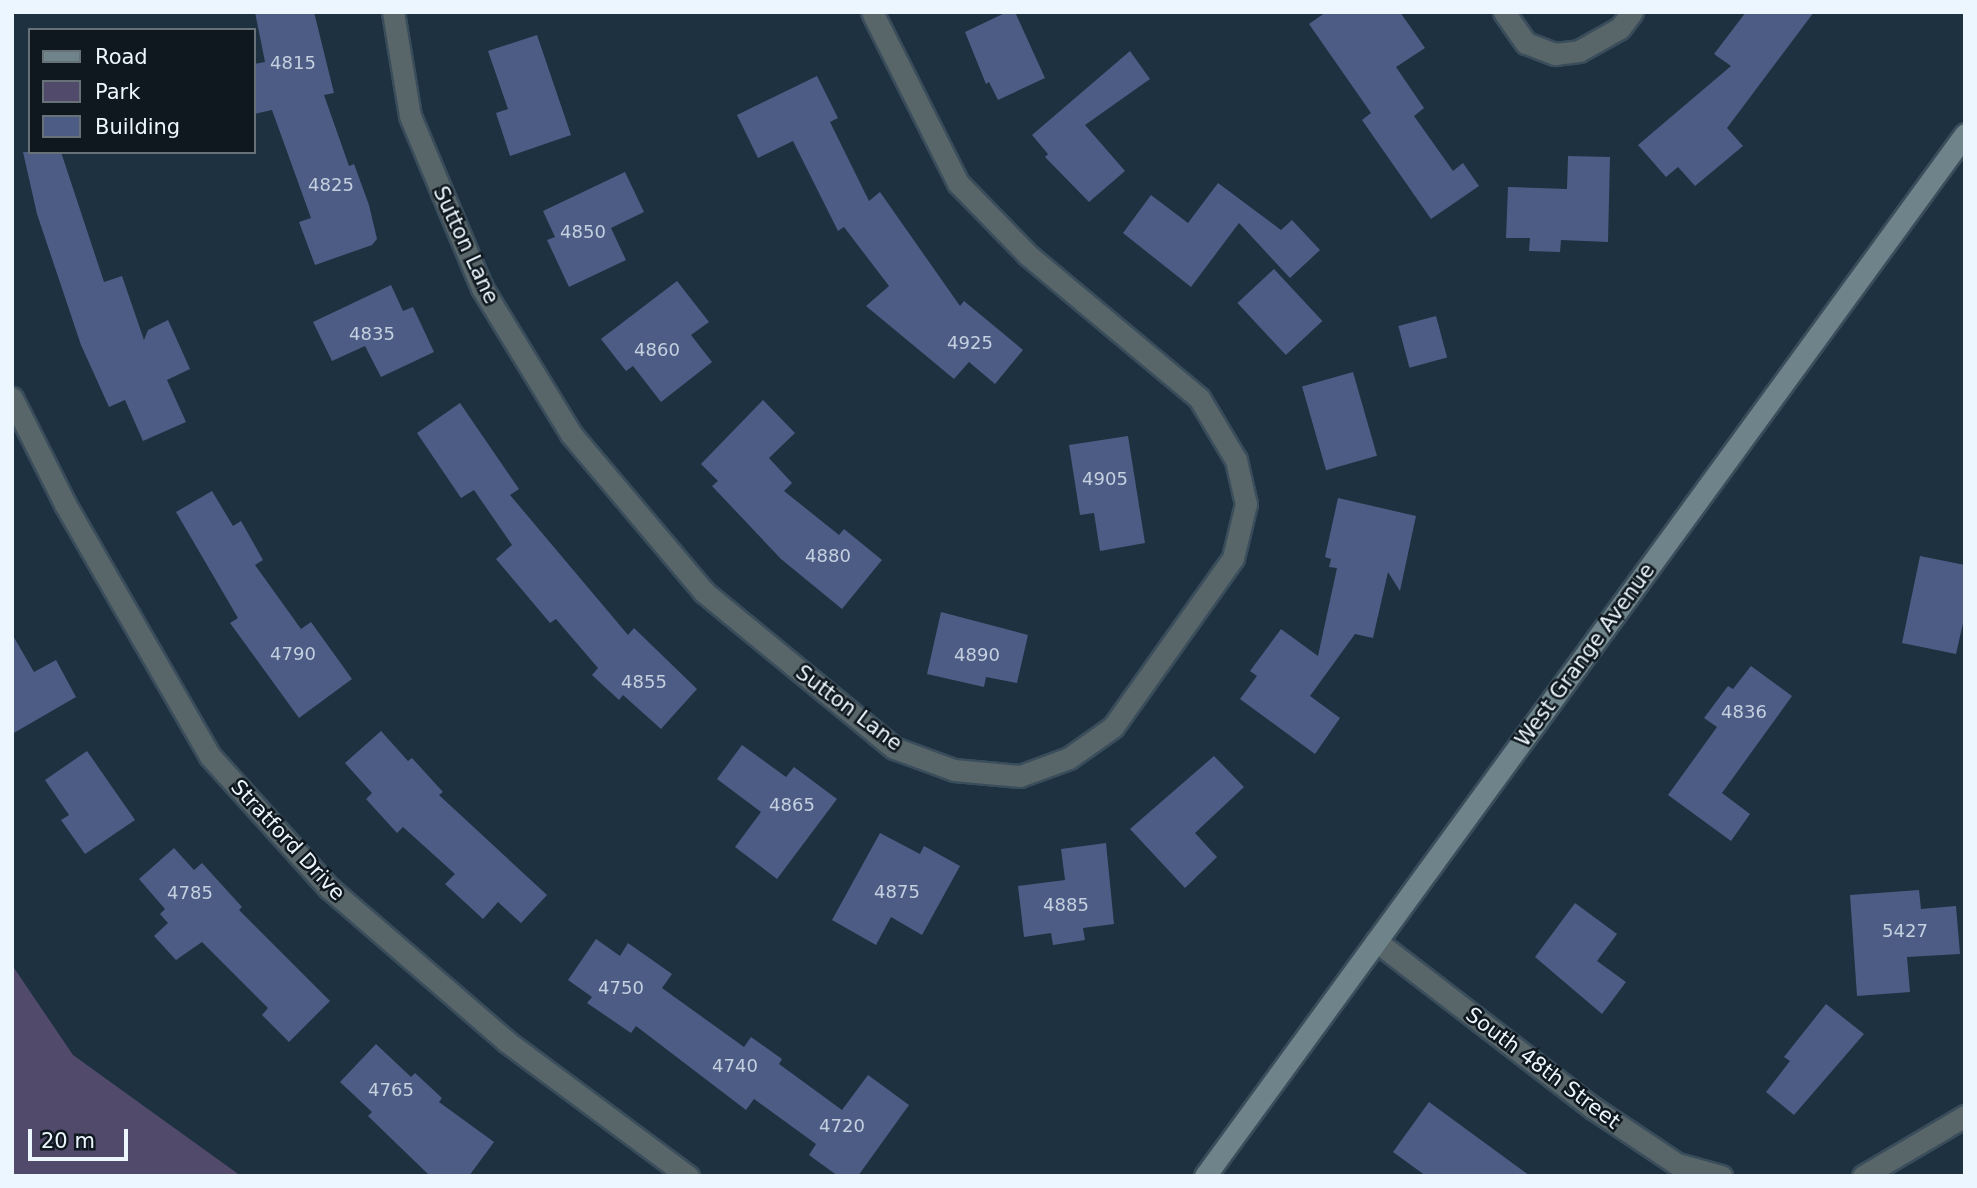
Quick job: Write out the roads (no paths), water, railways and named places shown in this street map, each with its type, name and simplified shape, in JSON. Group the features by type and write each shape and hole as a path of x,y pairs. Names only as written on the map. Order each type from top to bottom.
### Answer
{"street":[{"name":"Sutton Lane","path":"393,12 410,116 482,288 571,434 704,592 894,748 954,770 1020,776 1069,758 1113,727 1233,558 1246,504 1236,460 1199,398 1028,255 958,183 872,12"},
{"path":"1504,12 1526,43 1555,54 1579,51 1620,28 1632,12"},
{"name":"West Grange Avenue","path":"1205,1176 1965,134"},
{"name":"Stratford Drive","path":"12,398 65,504 210,756 329,888 506,1041 688,1176"},
{"name":"South 48th Street","path":"1376,941 1593,1108 1677,1164 1721,1176"},
{"path":"1863,1176 1965,1115"}]}
